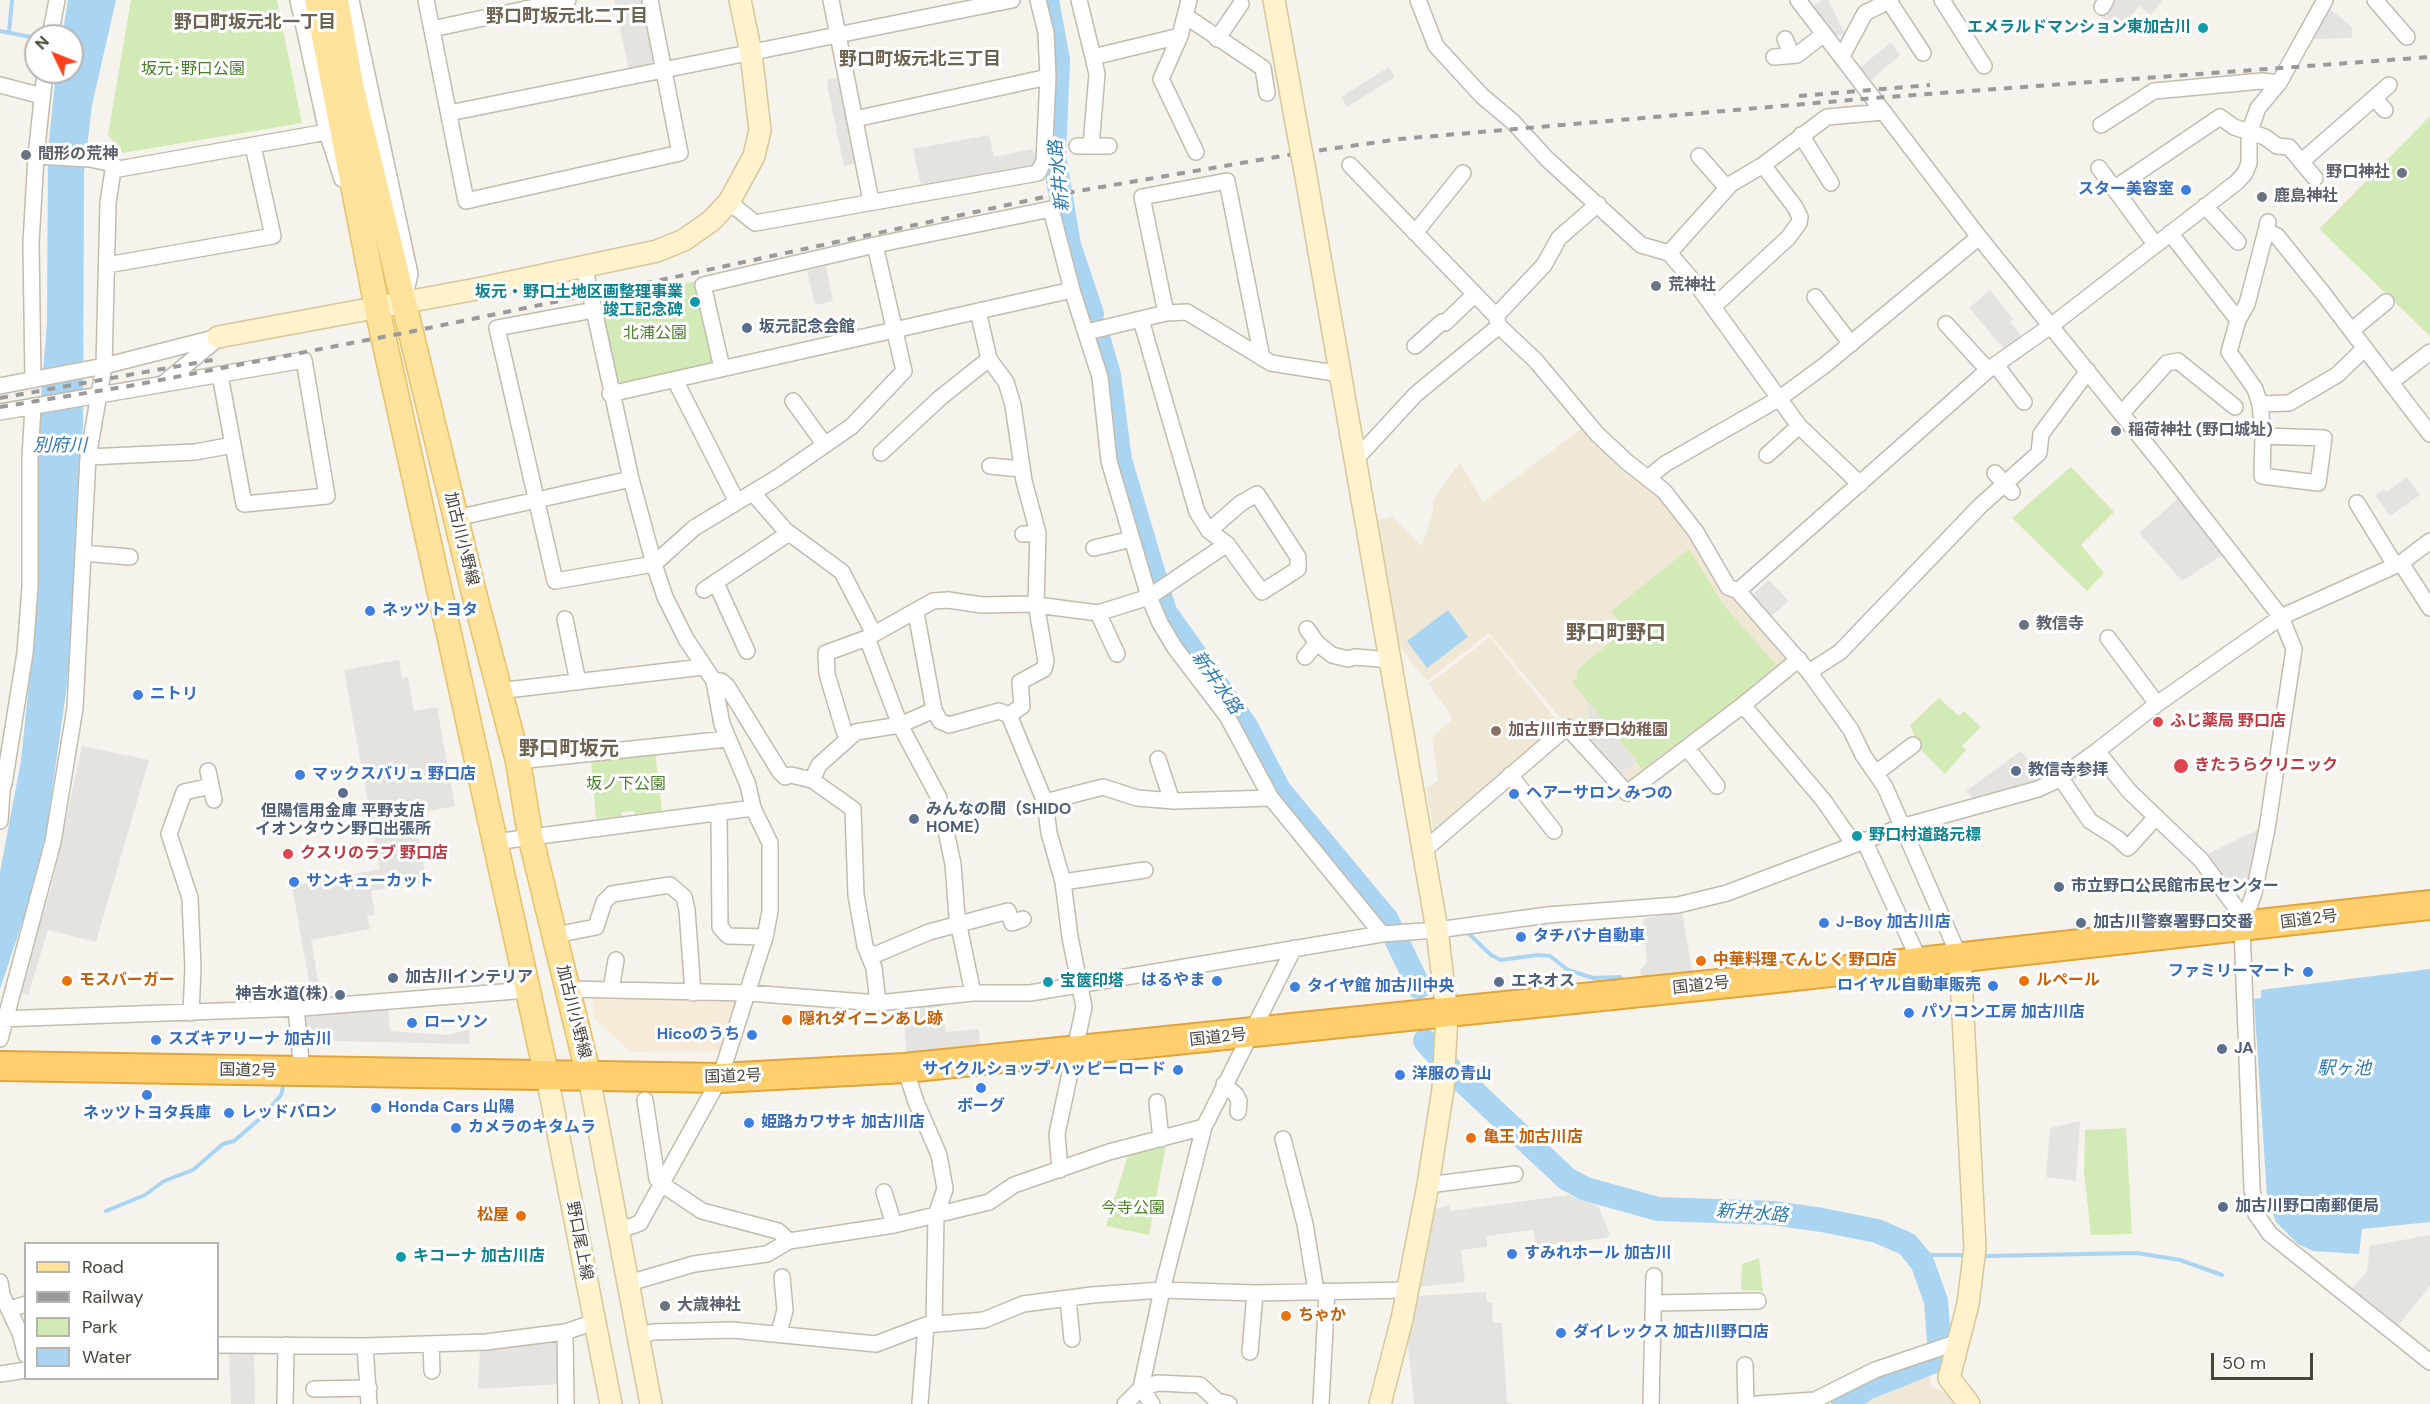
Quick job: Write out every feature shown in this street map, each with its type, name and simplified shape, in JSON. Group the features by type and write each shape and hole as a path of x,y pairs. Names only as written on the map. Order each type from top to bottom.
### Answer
{"highway":[{"name":"国道2号","path":"0,1066 547,1077 720,1078 905,1068 1248,1035 2430,905"}],"main road":[{"name":"加古川小野線","path":"316,0 377,308 547,1077"},
{"name":"加古川小野線","path":"336,0 351,85 498,691 518,761 530,835 589,1077"}],"street":[{"path":"52,24 57,0"},
{"path":"298,0 327,132 370,265"},
{"path":"351,0 410,274 404,303"},
{"path":"426,0 466,201 680,153 650,0"},
{"path":"432,29 568,0"},
{"path":"0,386 104,366 218,338 404,303 657,251 684,240 711,221 729,202 754,156 760,130 751,52 740,0"},
{"path":"831,0 871,201"},
{"path":"449,113 838,33 1012,0"},
{"path":"729,202 755,223 1038,173 1044,160 1048,77 1046,33 1038,0"},
{"path":"1079,0 1096,74 1084,146 1109,146"},
{"path":"1189,0 1180,36 1161,79 1196,152"},
{"path":"1274,0 1437,930 1446,1013 1443,1089 1428,1185 1408,1290 1380,1404"},
{"path":"1418,0 1436,46 1482,96 1513,122 1547,159 1641,245 1669,253 1713,307 1799,426 1860,484"},
{"path":"1798,0 1980,237 2122,413 2281,617 2294,649 2267,829 2254,893 2242,927"},
{"path":"1942,0 1969,32 1984,66"},
{"path":"2375,0 2407,37"},
{"path":"1842,56 1862,6 1890,1 1923,53"},
{"path":"1738,591 1992,368 2052,325 2245,173 2249,163 2249,133 2258,108 2278,83 2319,2"},
{"path":"1217,39 1241,4"},
{"path":"1186,17 1263,68 1268,93"},
{"path":"1774,57 1797,54 1824,34"},
{"path":"1093,57 1180,36"},
{"path":"1785,39 1792,55"},
{"path":"855,118 1048,77"},
{"path":"2101,125 2154,91 2262,81 2278,83"},
{"path":"33,380 31,243 36,156 44,84"},
{"path":"0,85 42,96"},
{"path":"2302,161 2389,86"},
{"path":"2374,98 2385,110"},
{"path":"1669,253 1727,189 1827,117 1884,112"},
{"path":"2115,188 2220,117 2234,127 2265,138 2277,146 2289,147 2315,178"},
{"path":"113,170 327,132"},
{"path":"1801,135 1831,183"},
{"path":"106,265 273,236 253,146"},
{"path":"0,1039 3,1019 53,842 75,708 88,457 94,397 104,366 108,203 113,170 113,164 90,159 36,156"},
{"path":"1699,156 1727,189"},
{"path":"1350,165 1536,361 1597,434 1664,491 1696,532 1728,587 1738,591 1809,672 1851,730 1885,787 1960,958 1975,1248 1968,1304 1948,1378 1969,1404"},
{"path":"1713,307 1788,238 1799,223 1800,217 1795,207 1763,165"},
{"path":"2099,168 2155,244"},
{"path":"1414,233 1462,173"},
{"path":"1166,313 1142,197 1227,181 1262,358"},
{"path":"1356,459 1416,394 1498,321 1544,265 1559,238 1598,204"},
{"path":"2205,206 2238,242"},
{"path":"722,368 703,285 874,245 1051,209 1072,290 1100,377 1109,461 1149,597 1175,648 1227,716 1270,798 1382,934"},
{"path":"2263,436 2324,438 2318,483 2262,476 2263,436 2259,404 2255,389 2229,352 2238,320 2247,304 2267,226 2352,330 2430,434"},
{"path":"2170,233 2238,320"},
{"path":"1648,478 1665,464 1780,398 1851,344 1980,237"},
{"path":"594,310 497,328 555,580 654,564 694,528 753,493 852,426 904,371 896,329 874,245"},
{"path":"584,266 610,394 654,564 665,597 714,681 727,739 748,785 753,808 770,843 770,911 765,937 720,1078 640,1223 618,1231"},
{"path":"610,394 1072,290"},
{"path":"1415,346 1442,322 1445,323 1473,296"},
{"path":"1815,297 1851,344"},
{"path":"2352,330 2386,302"},
{"path":"978,311 990,359 1006,382 1013,405 1021,469 1038,533 1036,604 1045,665 1044,669 1020,681 1022,706 1009,715"},
{"path":"1087,332 1166,313 1187,312 1271,363 1341,374"},
{"path":"1141,320 1197,512 1209,531 1227,544 1262,592 1298,569 1298,557 1257,494 1241,503 1209,531"},
{"path":"1946,324 2024,402"},
{"path":"162,385 218,338"},
{"path":"2259,404 2289,403 2337,375 2365,348"},
{"path":"2391,382 2430,352"},
{"path":"881,453 940,398 990,359"},
{"path":"0,412 304,360 327,496 244,504 220,375"},
{"path":"2122,413 2167,363 2178,361 2235,406"},
{"path":"1809,672 1840,652 2004,483 2039,453 2041,434 2088,371"},
{"path":"675,380 737,502"},
{"path":"793,401 825,445"},
{"path":"0,821 25,653 30,598 30,459 33,406"},
{"path":"1767,455 1799,426"},
{"path":"88,457 195,452 233,445"},
{"path":"990,466 1021,469"},
{"path":"456,518 631,479"},
{"path":"753,493 789,533 842,572 871,636 900,725 939,798 952,864 958,924 973,993"},
{"path":"2357,503 2430,608"},
{"path":"747,651 710,586 789,533"},
{"path":"1023,534 1038,533"},
{"path":"1094,548 1132,539"},
{"path":"568,989 749,993 878,1003 973,993 1030,993 1382,934 1437,930 1548,915 1678,905 1727,893 1901,827 2038,789 2060,777 2097,751 2157,704 2281,617 2398,564 2430,541"},
{"path":"849,736 844,731 829,682 826,653 871,636 916,613 933,601 948,600 982,605 1036,604 1098,613 1149,597 1227,544"},
{"path":"83,553 130,557"},
{"path":"916,613 934,710 940,721 950,725 999,711 1009,715 1045,802 1050,834 1063,882 1084,1007 1057,1134 1060,1170"},
{"path":"1098,613 1117,654"},
{"path":"565,619 579,682"},
{"path":"1307,629 1317,643 1332,654 1348,659 1355,657 1390,660"},
{"path":"2108,638 2157,704"},
{"path":"1305,657 1317,643"},
{"path":"1423,850 1567,727 1627,793 1743,705 1799,659"},
{"path":"498,691 704,667"},
{"path":"714,681 721,681 727,686 785,777 791,775 812,780 853,809 856,895 865,946 874,968 878,1003"},
{"path":"1743,705 1859,842 1920,962"},
{"path":"812,780 819,765 849,736 856,732 900,725 934,710"},
{"path":"518,761 727,739"},
{"path":"1876,773 1913,745"},
{"path":"1687,748 1717,786"},
{"path":"2097,751 2129,791 2201,860 2237,909 2242,927 2252,1177 2256,1214 2270,1234 2430,1362"},
{"path":"0,757 4,784"},
{"path":"1158,759 1172,801"},
{"path":"1510,775 1554,831"},
{"path":"2060,777 2090,821 2118,838 2128,848 2156,817"},
{"path":"191,1013 193,968 190,898 169,834 184,792 211,786"},
{"path":"1045,802 1103,787 1137,798 1172,801 1270,798"},
{"path":"494,842 530,835 753,808"},
{"path":"718,812 720,927 728,936 765,937"},
{"path":"1063,882 1145,870"},
{"path":"555,935 596,927 604,902 612,894 670,885 684,897 687,910 693,993"},
{"path":"869,953 877,954 958,924 1008,911 1012,923 1023,919"},
{"path":"1152,1404 1141,1388 1162,1290 1204,1127 1248,1035 1294,948"},
{"path":"611,990 616,960"},
{"path":"3,1019 296,1008 528,990"},
{"path":"296,1008 302,1072"},
{"path":"905,1068 916,1102 939,1155 945,1189 936,1215 930,1324 920,1404"},
{"name":"野口尾上線","path":"547,1077 611,1404"},
{"path":"589,1077 651,1404"},
{"path":"1224,1084 1239,1101 1238,1112"},
{"path":"645,1100 657,1179 663,1185 702,1211 778,1231 789,1241"},
{"path":"1157,1102 1161,1139"},
{"path":"629,1283 694,1264 767,1254 789,1241 894,1225 988,1202 1014,1185 1109,1152 1204,1127"},
{"path":"1289,1148 1310,1222 1321,1291 1321,1404"},
{"path":"1428,1185 1515,1174"},
{"path":"884,1192 894,1225"},
{"path":"1651,1404 1654,1276"},
{"path":"779,1333 785,1310 782,1277"},
{"path":"0,1282 2,1295 10,1308 24,1349"},
{"path":"639,1336 653,1332 686,1331 779,1333 876,1344 930,1324 984,1320 1023,1304 1068,1299 1162,1290 1255,1293 1408,1290"},
{"path":"1250,1352 1255,1293"},
{"path":"1068,1299 1072,1340"},
{"path":"1655,1303 1741,1308 1758,1301"},
{"path":"10,1308 24,1304"},
{"path":"219,1345 365,1346 486,1342 564,1332 595,1322"},
{"path":"564,1332 566,1404"},
{"path":"1757,1404 1815,1400 1875,1370 1958,1342"},
{"path":"431,1344 432,1371"},
{"path":"285,1404 286,1345"},
{"path":"365,1346 369,1404"},
{"path":"1745,1365 1746,1404"},
{"path":"0,1374 24,1370"},
{"path":"1125,1404 1141,1388 1158,1383 1200,1386 1217,1401 1229,1404"},
{"path":"314,1389 331,1396 369,1388"}],"shaded area":[{"path":"614,0 642,0 654,60 651,65 629,70"},
{"path":"1822,0 1828,0 1845,33 1835,37 1811,8"},
{"path":"2108,0 2162,0 2151,15 2139,6 2122,26 2114,18 2108,24 2100,15"},
{"path":"2329,8 2352,27 2352,38 2315,39 2314,31"},
{"path":"1891,42 1900,55 1871,80 1860,68"},
{"path":"1389,67 1395,77 1347,107 1341,97"},
{"path":"838,78 857,163 844,166 827,85 829,79"},
{"path":"989,135 994,157 1033,149 1037,162 1031,169 921,186 913,149"},
{"path":"826,266 833,301 815,305 807,271"},
{"path":"1990,290 2013,319 2010,322 2021,335 2005,350 1969,308"},
{"path":"1585,426 1656,491 1739,600 1790,658 1743,701 1631,784 1624,783 1565,718 1563,721 1489,633 1427,681 1399,646 1377,520 1392,517 1422,546 1433,512 1433,500 1460,463 1483,502"},
{"path":"2407,477 2420,495 2390,516 2375,495 2383,489 2386,492"},
{"path":"2181,496 2226,553 2182,581 2139,533"},
{"path":"1769,580 1789,601 1770,617 1752,595"},
{"name":"加古川市立野口幼稚園","path":"1490,637 1560,725 1434,833 1426,788 1438,781 1432,737 1453,719 1429,684"},
{"path":"399,660 402,678 408,677 414,711 437,707 455,806 384,820 385,827 416,822 426,878 421,879 422,882 371,891 375,915 367,916 370,929 311,940 320,991 311,992 292,886 380,869 344,670"},
{"path":"1588,702 1637,761 1619,776 1582,735 1589,726"},
{"path":"82,746 149,760 96,942 48,930 28,995 19,991 51,889"},
{"name":"教信寺参拝","path":"2021,751 2044,778 1974,799 1966,791"},
{"path":"2261,828 2249,891 2237,893 2206,855"},
{"path":"1682,911 1693,977 1643,983 1640,970 1647,962 1643,919"},
{"path":"592,995 743,1000 725,1051 632,1052 594,1018"},
{"path":"940,1000 946,1032 979,1029 981,1050 907,1056 902,1004"},
{"path":"388,1005 390,1031 448,1035 470,1029 469,1044 334,1041 333,1033 304,1035 302,1012"},
{"path":"2080,1121 2076,1181 2046,1177 2050,1128"},
{"path":"1569,1195 1598,1206 1610,1234 1607,1238 1536,1246 1533,1230 1487,1236 1487,1247 1461,1250 1465,1282 1419,1287 1435,1209 1449,1205 1450,1211"},
{"path":"2430,1235 2430,1286 2396,1328 2348,1293 2367,1271 2370,1246"},
{"path":"1486,1292 1487,1302 1492,1302 1493,1323 1502,1323 1507,1402 1513,1404 1414,1404 1407,1335 1415,1296"},
{"path":"560,1338 561,1384 478,1389 480,1348"},
{"path":"254,1351 255,1404 231,1404 229,1352"},
{"path":"1930,1372 1931,1386 1949,1395 1956,1404 1855,1404 1888,1383"}],"green space":[{"name":"坂元･野口公園","path":"131,0 277,0 302,123 123,153 108,135"},
{"name":"野口神社","path":"2430,116 2430,336 2319,229"},
{"name":"北浦公園","path":"696,281 714,358 707,366 624,385 618,380 599,303"},
{"path":"2071,467 2114,512 2081,545 2104,573 2087,591 2012,518"},
{"path":"1689,549 1722,603 1776,665 1738,698 1642,769 1573,683 1577,677 1577,670 1626,629 1611,611"},
{"path":"1939,698 1959,716 1964,711 1981,727 1962,746 1966,750 1945,774 1920,749 1910,725"},
{"name":"坂ノ下公園","path":"655,752 662,811 635,814 634,811 622,812 622,816 596,819 591,759 618,756 619,759 630,758 630,755"},
{"path":"2126,1128 2132,1234 2091,1235 2084,1172 2085,1130"},
{"name":"今寺公園","path":"1167,1140 1149,1235 1106,1226 1129,1152"},
{"path":"1759,1258 1763,1291 1741,1290 1742,1264"}],"water":[{"name":"別府川","path":"68,0 116,0 92,105 84,172 83,424 78,553 67,685 45,841 35,884 0,989 0,872 21,761 36,614 39,555 37,447 47,323 48,151 55,84 84,84 84,24 64,24"},
{"path":"1448,610 1468,637 1427,668 1407,641"},
{"name":"駅ヶ池","path":"2430,969 2430,1222 2362,1229 2359,1254 2313,1251 2298,1244 2276,1222 2267,1196 2254,999 2261,998 2261,990"}],"waterway":[{"path":"9,32 12,0"},
{"name":"新井水路","path":"1047,0 1058,60 1054,156 1069,245 1092,314"},
{"path":"0,31 24,36"},
{"name":"新井水路","path":"1099,340 1109,375 1120,460 1165,612 1246,726 1279,790 1387,920 1419,987"},
{"path":"1466,931 1491,955 1501,960 1538,955 1550,956 1568,970 1593,978 1620,977 1623,981"},
{"name":"新井水路","path":"1425,1041 1454,1073 1567,1179 1586,1189 1658,1209 1773,1213 1822,1220 1877,1231 1907,1244 1922,1262 1936,1301 1940,1356 1937,1360 1867,1388 1843,1404"},
{"path":"106,1211 145,1195 164,1181 193,1170 223,1144 234,1141 263,1116 281,1095 284,1083"},
{"path":"1986,1256 2137,1253 2180,1260 2222,1275"},
{"path":"1918,1255 1962,1255"}],"railway":[{"path":"0,407 129,386 414,331 1049,196 1294,154 1400,139 1874,98 2430,57"},
{"path":"1799,96 1930,85"},
{"path":"0,398 218,359"}],"place":[{"name":"エメラルドマンション東加古川","path":"2203,28"},
{"name":"間形の荒神","path":"26,155"},
{"name":"野口神社","path":"2402,173"},
{"name":"スター美容室","path":"2186,190"},
{"name":"鹿島神社","path":"2262,197"},
{"name":"荒神社","path":"1656,286"},
{"name":"坂元・野口土地区画整理事業 竣工記念碑","path":"695,302"},
{"name":"坂元記念会館","path":"747,328"},
{"name":"稲荷神社 (野口城址)","path":"2116,431"},
{"name":"ネッツトヨタ","path":"370,611"},
{"name":"教信寺","path":"2024,625"},
{"name":"ニトリ","path":"138,695"},
{"name":"ふじ薬局 野口店","path":"2158,722"},
{"name":"加古川市立野口幼稚園","path":"1496,731"},
{"name":"きたうらクリニック","path":"2181,766"},
{"name":"教信寺参拝","path":"2016,771"},
{"name":"マックスバリュ 野口店","path":"300,775"},
{"name":"但陽信用金庫 平野支店 イオンタウン野口出張所","path":"343,793"},
{"name":"ヘアーサロン みつの","path":"1514,794"},
{"name":"みんなの間（SHIDO HOME）","path":"914,819"},
{"name":"野口村道路元標","path":"1857,836"},
{"name":"クスリのラブ 野口店","path":"288,854"},
{"name":"サンキューカット","path":"294,882"},
{"name":"市立野口公民館市民センター","path":"2059,887"},
{"name":"J-Boy 加古川店","path":"1824,923"},
{"name":"加古川警察署野口交番","path":"2081,923"},
{"name":"タチバナ自動車","path":"1521,937"},
{"name":"中華料理 てんじく 野口店","path":"1701,961"},
{"name":"ファミリーマート","path":"2308,972"},
{"name":"加古川インテリア","path":"393,978"},
{"name":"モスバーガー","path":"67,981"},
{"name":"はるやま","path":"1217,981"},
{"name":"ルペール","path":"2024,981"},
{"name":"宝篋印塔","path":"1048,982"},
{"name":"エネオス","path":"1499,982"},
{"name":"ロイヤル自動車販売","path":"1993,986"},
{"name":"タイヤ館 加古川中央","path":"1295,987"},
{"name":"神吉水道(株)","path":"340,995"},
{"name":"パソコン工房 加古川店","path":"1909,1013"},
{"name":"隠れダイニンあし跡","path":"787,1020"},
{"name":"ローソン","path":"412,1023"},
{"name":"Hicoのうち","path":"752,1035"},
{"name":"スズキアリーナ 加古川","path":"156,1040"},
{"name":"JA","path":"2222,1049"},
{"name":"サイクルショップ ハッピーロード","path":"1178,1070"},
{"name":"洋服の青山","path":"1400,1075"},
{"name":"ボーグ","path":"981,1088"},
{"name":"ネッツトヨタ兵庫","path":"147,1095"},
{"name":"Honda Cars 山陽","path":"376,1108"},
{"name":"レッドバロン","path":"229,1113"},
{"name":"姫路カワサキ 加古川店","path":"749,1123"},
{"name":"カメラのキタムラ","path":"456,1128"},
{"name":"亀王 加古川店","path":"1471,1138"},
{"name":"加古川野口南郵便局","path":"2223,1207"},
{"name":"松屋","path":"521,1216"},
{"name":"すみれホール 加古川","path":"1512,1254"},
{"name":"キコーナ 加古川店","path":"401,1257"},
{"name":"大歳神社","path":"665,1306"},
{"name":"ちゃか","path":"1286,1316"},
{"name":"ダイレックス 加古川野口店","path":"1561,1333"}],"district":[{"name":"野口町坂元北二丁目","path":"567,17"},
{"name":"野口町坂元北一丁目","path":"255,23"},
{"name":"野口町坂元北三丁目","path":"920,60"},
{"name":"野口町野口","path":"1616,634"},
{"name":"野口町坂元","path":"569,750"}]}
